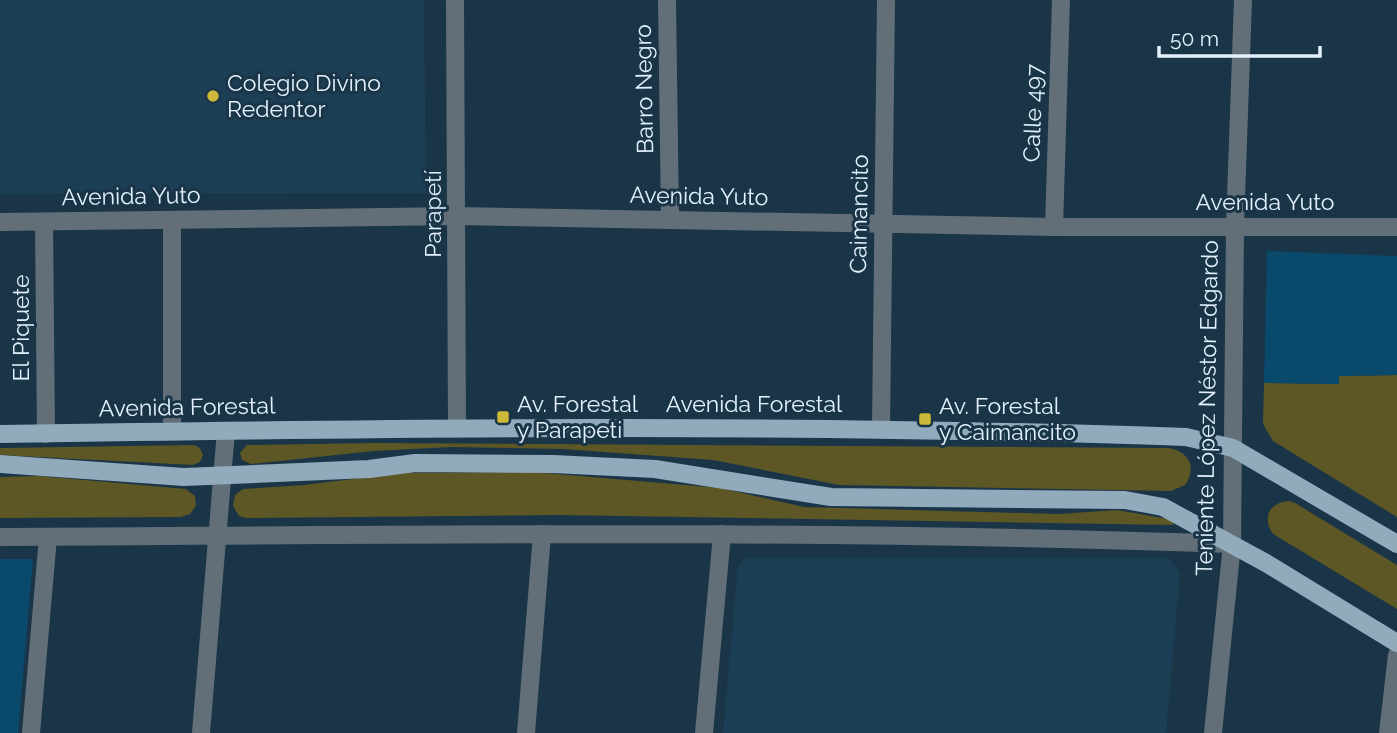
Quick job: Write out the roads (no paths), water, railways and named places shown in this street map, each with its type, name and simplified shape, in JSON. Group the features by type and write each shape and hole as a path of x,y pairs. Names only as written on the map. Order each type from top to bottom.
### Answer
{"main road":[{"name":"Avenida Forestal","path":"0,435 457,427 881,428 1186,437 1233,448 1397,544"},
{"path":"0,464 184,477 369,469 415,463 500,462 655,468 831,497 1125,500 1163,507 1232,544 1397,643"}],"street":[{"name":"Parapetí","path":"455,0 457,427"},
{"name":"Barro Negro","path":"667,0 670,219"},
{"name":"Caimancito","path":"881,428 886,0"},
{"name":"Calle 497","path":"1054,227 1061,0"},
{"name":"Teniente López Néstor Edgardo","path":"1213,733 1232,544 1235,226 1243,0"},
{"name":"Avenida Yuto","path":"0,222 458,216 1054,227 1397,227"},
{"path":"172,220 172,431"},
{"name":"El Piquete","path":"44,222 46,434"},
{"path":"201,733 226,430"},
{"path":"526,733 542,534"},
{"path":"704,733 722,534"},
{"path":"0,537 722,534 1232,544"},
{"path":"31,733 48,537"},
{"path":"1388,733 1397,655"}],"place":[{"name":"Colegio Divino Redentor","path":"213,96"},
{"name":"Av. Forestal y Parapeti","path":"503,417"},
{"name":"Av. Forestal y Caimancito","path":"925,419"}]}
